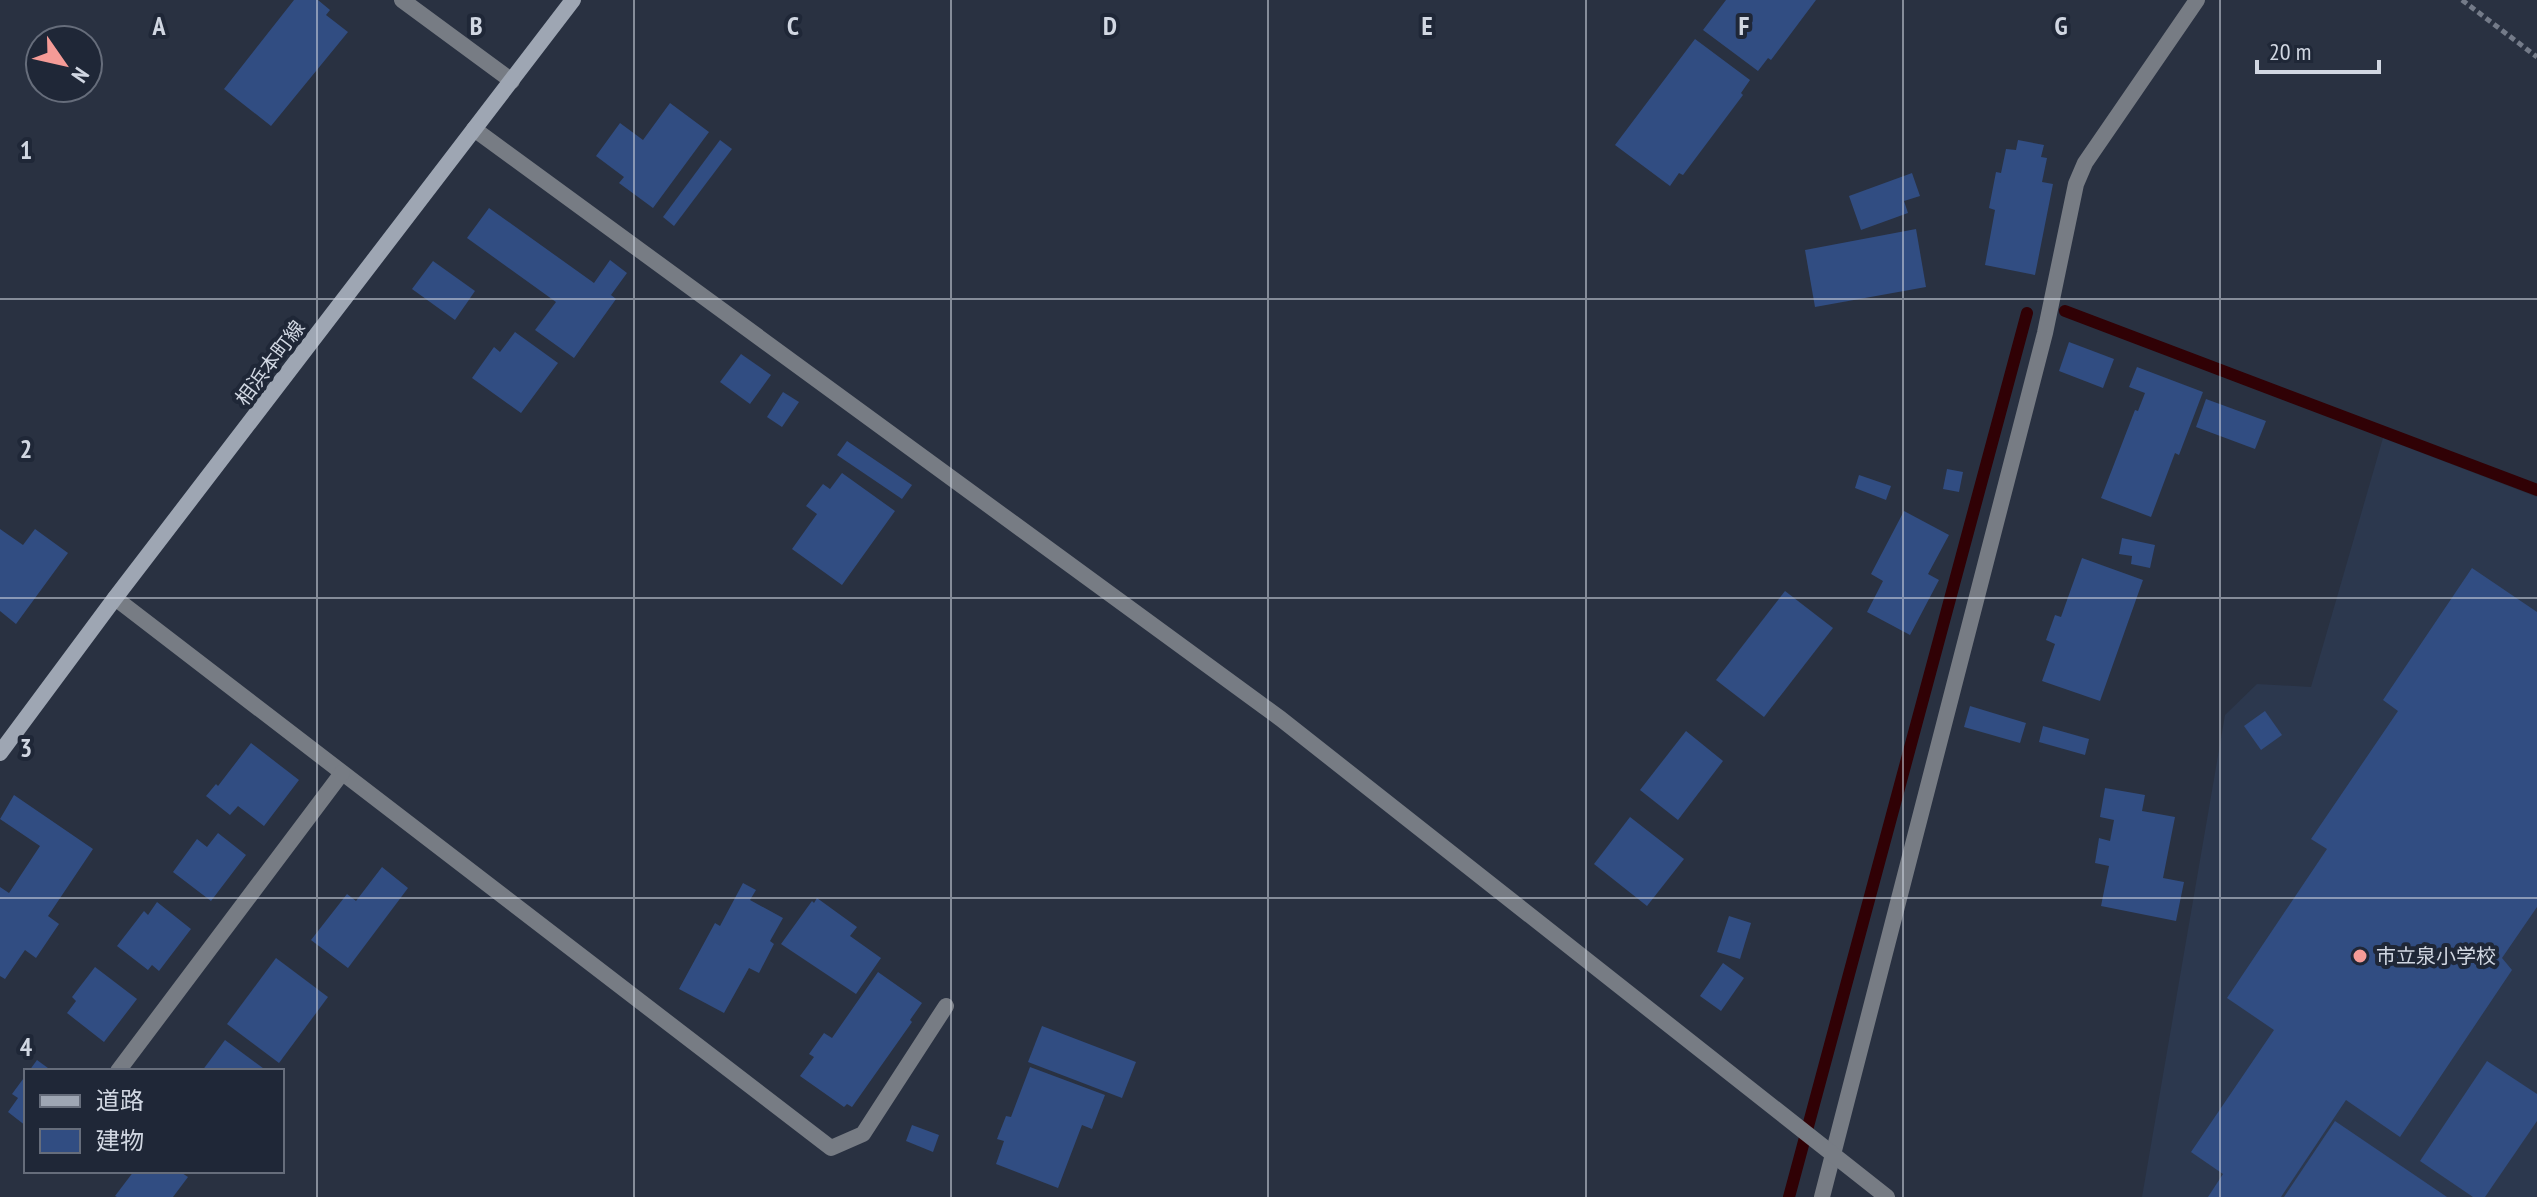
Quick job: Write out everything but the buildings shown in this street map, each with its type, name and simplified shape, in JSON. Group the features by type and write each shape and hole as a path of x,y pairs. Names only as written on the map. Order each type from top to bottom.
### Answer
{"main road":[{"name":"相浜本町線","path":"0,753 573,0"}],"street":[{"path":"402,0 512,81"},
{"path":"1822,1197 2042,348 2076,184 2085,163 2197,0"},
{"path":"474,129 1281,719 1887,1197"},
{"path":"115,598 831,1148 863,1134 946,1006"},
{"path":"120,1069 342,773"}],"path":[{"path":"2462,0 2537,57"}],"shaded area":[{"name":"市立泉小学校","path":"2383,438 2537,497 2537,1197 2142,1197 2225,715 2257,684 2311,687"}],"waterway":[{"path":"2065,311 2537,490"},
{"path":"1789,1197 2027,313"}],"place":[{"name":"市立泉小学校","path":"2360,956"}]}
